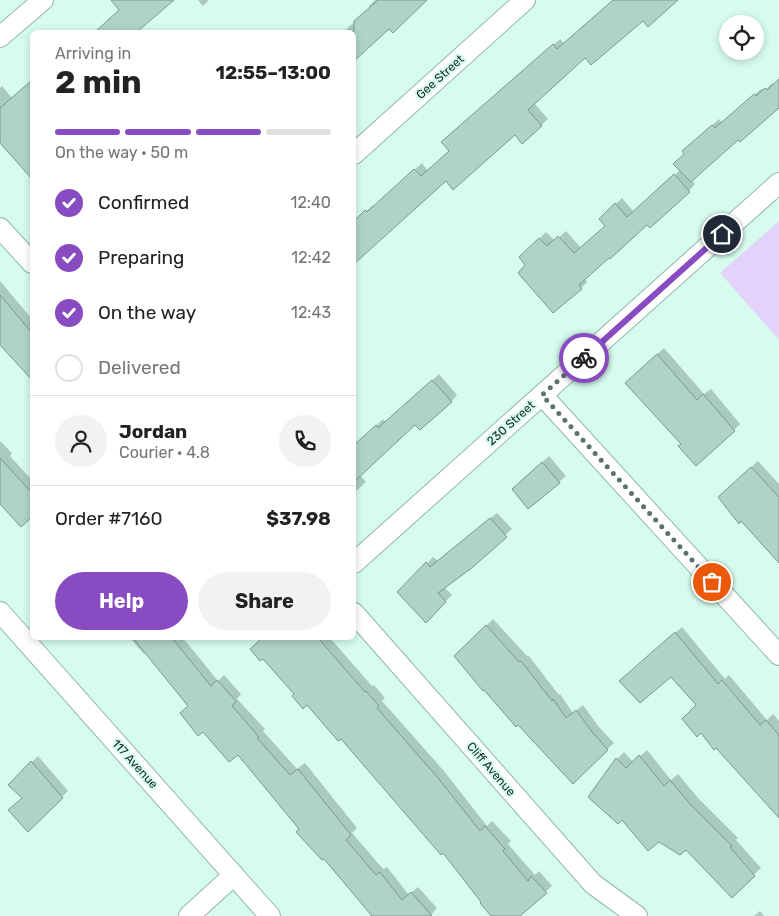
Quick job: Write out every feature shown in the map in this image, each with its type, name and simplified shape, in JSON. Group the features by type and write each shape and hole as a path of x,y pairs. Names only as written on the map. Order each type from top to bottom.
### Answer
{"street":[{"path":"0,37 43,0"},
{"name":"Gee Street","path":"356,152 525,0"},
{"name":"230 Street","path":"356,561 779,183"},
{"path":"0,228 30,261"},
{"path":"542,395 779,655"},
{"name":"117 Avenue","path":"0,612 270,916"},
{"name":"Cliff Avenue","path":"356,615 593,884 637,916"},
{"path":"189,916 234,875"}],"shaded area":[{"path":"779,221 779,340 720,273"}],"building":[{"path":"111,0 174,0 139,30 97,30 119,10"},
{"path":"378,0 427,0 393,33 389,29 356,59 356,30 354,30 354,21"},
{"path":"613,0 678,0 648,27 643,21 591,65 585,58 528,110 542,126 522,144 515,135 453,190 446,181 356,262 356,219 365,210 367,212 414,169 421,176 449,151 441,142 553,44 557,49"},
{"path":"779,79 779,108 740,142 738,140 691,182 673,164 684,154 682,151 712,125 715,128 754,94 756,96 765,88 767,90"},
{"path":"30,82 30,177 0,143 0,108"},
{"path":"674,174 690,192 650,228 647,225 609,258 579,285 582,289 553,313 518,273 525,265 519,257 539,238 547,246 558,236 574,253 605,226 599,219 615,203 627,217"},
{"path":"0,295 30,331 30,378 0,345"},
{"path":"657,354 697,400 703,394 735,431 696,466 678,446 681,444 625,383"},
{"path":"432,380 452,402 420,430 415,425 356,480 356,443 376,425 378,428"},
{"path":"0,458 30,491 30,519 21,527 0,504"},
{"path":"542,462 560,483 528,509 512,489"},
{"path":"751,467 779,497 779,563 741,521 739,524 718,497"},
{"path":"490,518 507,537 473,567 438,593 446,602 426,623 397,592 426,562 430,567"},
{"path":"486,625 519,662 521,661 552,701 553,699 566,718 576,710 608,750 573,784 518,725 516,727 454,656"},
{"path":"675,632 718,684 722,680 760,725 766,720 779,735 779,818 716,748 714,750 701,733 697,737 682,719 696,705 671,677 640,703 619,681"},
{"path":"135,640 174,640 211,686 217,680 236,701 232,706 290,775 298,769 351,835 346,840 376,875 380,872 402,900 411,892 432,916 372,916 324,859 322,860 296,832 299,829 238,755 229,762 203,732 198,736 180,713 188,706"},
{"path":"260,640 320,640 379,706 377,708 438,778 480,831 485,826 505,849 503,851 528,881 531,876 547,893 520,916 491,916 443,853 441,855 341,739 338,741 307,705 303,709 292,696 294,694 263,659 260,661 250,649"},
{"path":"639,755 664,786 670,780 691,805 732,846 730,847 755,876 732,898 686,850 680,855 659,842 648,851 622,820 618,824 588,797 616,758 626,768"},
{"path":"31,761 63,798 28,832 8,810 22,798 8,785"}],"way so far":[{"path":"584,358 542,395 712,582"}],"route":[{"path":"584,358 722,234"}]}
